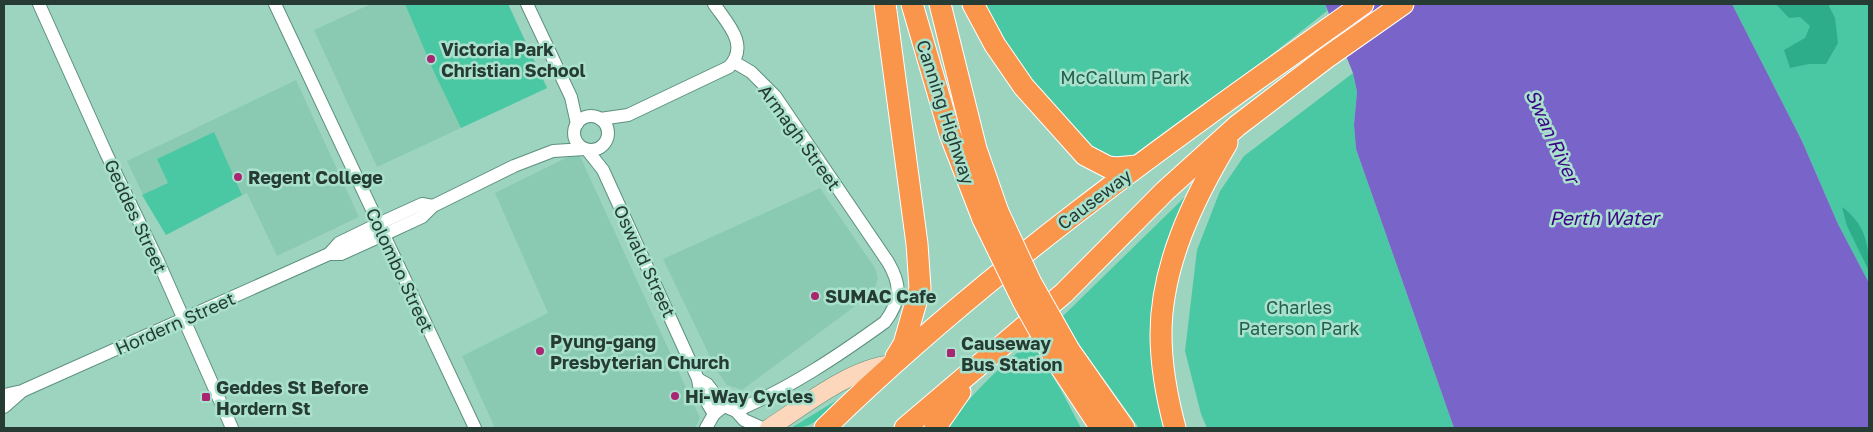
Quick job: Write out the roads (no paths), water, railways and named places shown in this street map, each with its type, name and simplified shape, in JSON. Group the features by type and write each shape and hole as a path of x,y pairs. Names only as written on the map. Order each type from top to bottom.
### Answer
{"highway":[{"path":"885,4 916,234 920,288 904,344 892,364"},
{"name":"Canning Highway","path":"912,4 950,134 991,215"},
{"name":"Canning Highway","path":"940,4 991,215"},
{"path":"973,4 995,45 1024,87 1085,155 1108,167 1137,166"},
{"name":"Causeway","path":"835,423 892,364 1048,234 1137,166 1363,4"},
{"path":"905,428 1064,293 1165,190 1237,126 1326,58 1403,4"},
{"path":"1175,428 1166,397 1161,334 1165,292 1175,252 1188,216 1200,190 1237,126"},
{"path":"991,215 1031,284 1091,428"},
{"path":"1062,355 1124,428"},
{"path":"936,428 952,402 989,357"},
{"path":"1080,398 1101,428"}],"main road":[{"path":"769,428 840,383 876,366 892,364"}],"street":[{"name":"Geddes Street","path":"40,4 232,428"},
{"name":"Colombo Street","path":"275,4 475,428"},
{"path":"527,4 570,98 575,140 580,147 586,150 597,150 628,115"},
{"path":"575,128 582,118 628,115 724,70 734,62 738,53 738,44 714,4"},
{"name":"Armagh Street","path":"734,62 751,72 775,96 888,262 896,275 898,286 898,300 884,322 811,373 760,401 736,411"},
{"path":"570,98 595,117 604,121 608,127 603,170"},
{"name":"Hordern Street","path":"553,151 575,128"},
{"name":"Hordern Street","path":"4,395 22,391 329,254 341,254 381,230 422,216 433,206 514,166 553,151 586,150"},
{"name":"Oswald Street","path":"586,150 603,170 698,379 700,391 719,410"},
{"name":"Hordern Street","path":"4,407 22,391"},
{"path":"706,428 719,410 736,411 744,420 762,428"}],"water":[{"name":"Perth Water","path":"1325,4 1732,4 1802,141 1838,224 1869,283 1869,428 1454,428 1356,149 1354,125 1357,92 1353,73"}],"place":[{"name":"Victoria Park Christian School","path":"431,59"},
{"name":"Regent College","path":"238,177"},
{"name":"SUMAC Cafe","path":"815,296"},
{"name":"Pyung-gang Presbyterian Church","path":"540,351"},
{"name":"Causeway Bus Station","path":"951,353"},
{"name":"Hi-Way Cycles","path":"675,396"},
{"name":"Geddes St Before Hordern St","path":"206,397"}],"park label":[{"name":"McCallum Park","path":"1125,77"},
{"name":"Charles Paterson Park","path":"1299,317"}],"water label":[{"name":"Swan River","path":"1553,136"}]}
